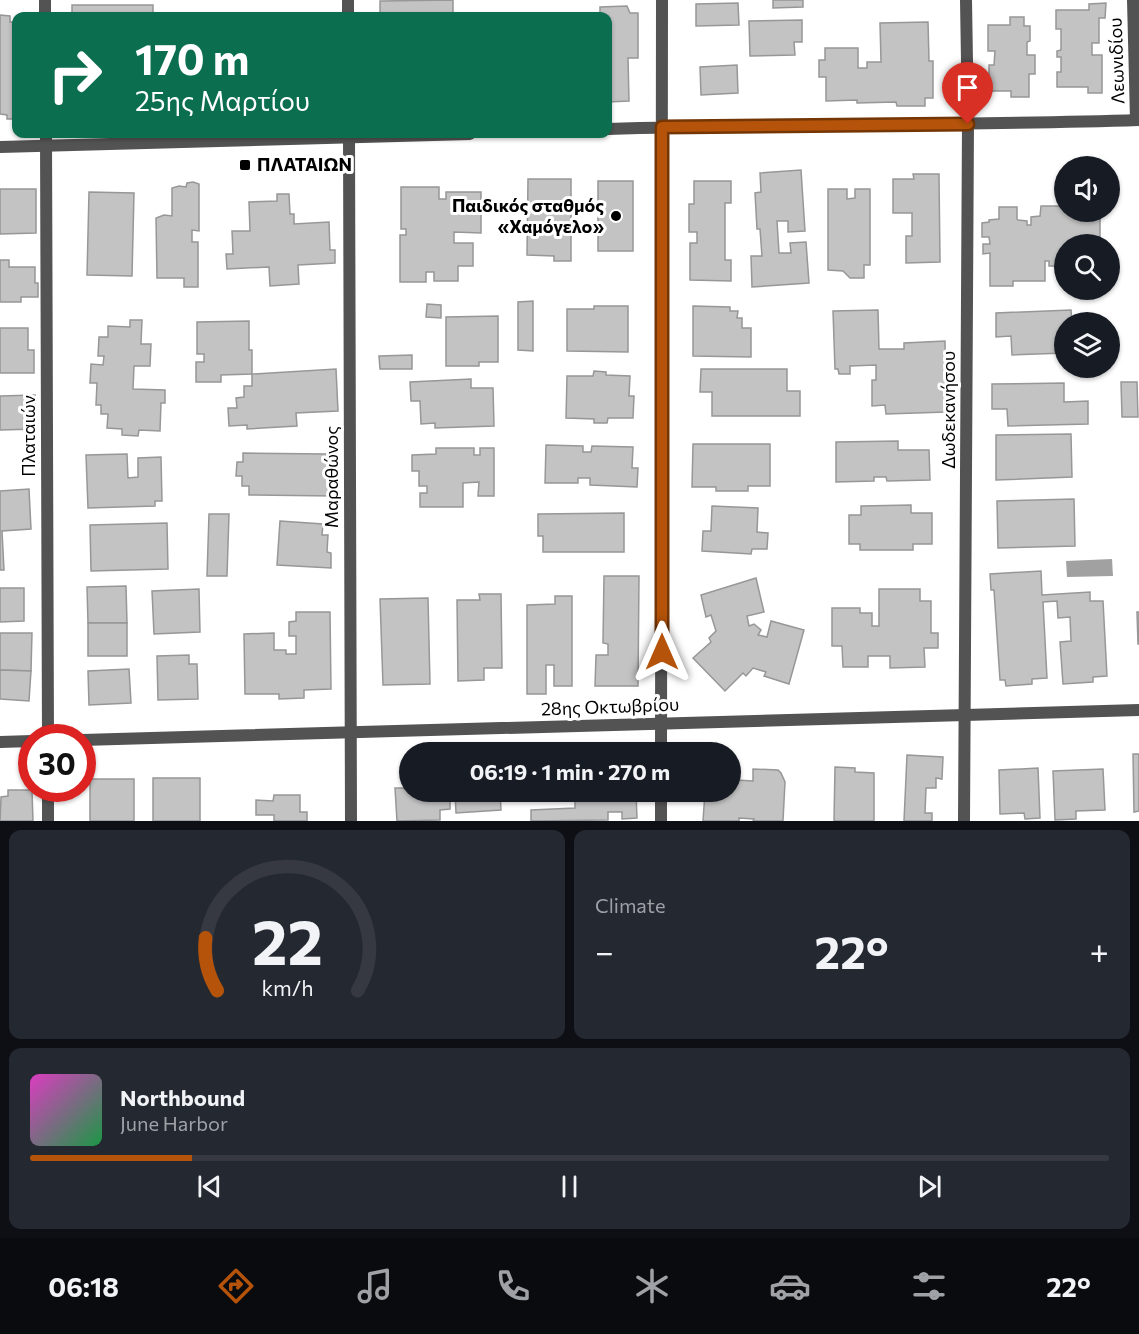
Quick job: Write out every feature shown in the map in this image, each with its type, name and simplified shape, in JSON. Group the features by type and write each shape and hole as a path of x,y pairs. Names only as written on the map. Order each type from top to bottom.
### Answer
{"street":[{"path":"662,0 662,742"},
{"name":"Δωδεκανήσου","path":"964,821 968,124 966,0"},
{"name":"Λεωνιδίου","path":"1133,0 1138,120"},
{"path":"612,129 1138,120"},
{"path":"0,147 46,140 198,138"},
{"name":"Μαραθώνος","path":"349,138 351,821"},
{"name":"Πλαταιών","path":"46,140 48,724"},
{"name":"28ης Οκτωβρίου","path":"96,740 1139,710"},
{"path":"0,742 18,741"},
{"path":"48,802 48,821"},
{"path":"662,802 662,821"}],"shaded area":[{"path":"1112,559 1113,576 1067,577 1066,561"}],"building":[{"path":"453,0 453,12 380,12 380,1"},
{"path":"773,0 803,0 803,7 773,8"},
{"path":"738,3 739,25 696,26 696,4"},
{"path":"1106,3 1105,18 1099,18 1099,43 1092,43 1092,55 1102,55 1102,93 1088,93 1088,87 1057,87 1057,72 1061,72 1061,57 1057,57 1057,51 1061,50 1061,29 1056,29 1056,10 1089,10 1089,4"},
{"path":"72,5 153,5 153,12 72,12"},
{"path":"627,6 630,13 638,13 638,58 628,58 629,101 612,102 612,12 600,12 600,7"},
{"path":"0,15 10,16 10,22 12,22 12,119 7,119 7,115 0,114"},
{"path":"1010,17 1024,17 1024,26 1030,26 1027,55 1035,55 1035,74 1029,74 1029,97 1011,97 1011,91 989,91 989,65 994,65 995,51 988,51 988,25 1010,25"},
{"path":"802,20 802,42 794,42 795,55 750,56 749,21"},
{"path":"928,22 929,61 933,61 933,98 925,98 925,106 897,106 896,102 857,103 857,100 826,101 826,77 819,77 819,60 825,60 825,48 858,48 858,68 867,68 867,62 881,62 880,23"},
{"path":"737,65 738,93 701,95 700,67"},
{"path":"801,170 805,231 788,232 788,221 777,221 779,253 791,253 790,243 806,242 809,283 752,287 751,256 762,256 760,229 757,229 755,193 761,192 760,173"},
{"path":"913,174 939,174 940,262 906,263 906,236 912,236 912,213 893,213 893,179 914,179"},
{"path":"528,179 571,179 571,261 554,261 554,256 527,255"},
{"name":"Παιδικός σταθμός «Χαμόγελο»","path":"598,181 633,181 633,251 598,251"},
{"path":"694,181 731,181 731,203 725,203 725,260 731,260 731,281 690,280 690,243 697,243 697,232 689,232 689,204 694,204"},
{"path":"187,183 199,184 199,231 192,230 192,242 198,242 198,287 184,287 184,278 157,278 156,218 164,215 172,216 172,188 186,187"},
{"path":"401,187 439,187 439,199 446,199 446,192 481,192 481,233 454,232 454,243 473,243 473,266 458,266 458,281 434,281 434,272 426,272 426,282 400,282 400,235 406,235 406,229 401,229"},
{"path":"0,189 36,189 36,233 0,234"},
{"path":"828,189 847,189 847,199 855,198 855,189 870,189 870,265 864,265 864,278 850,278 843,271 828,270"},
{"path":"89,192 134,193 132,276 87,275"},
{"path":"277,194 289,194 290,214 294,214 294,224 329,222 330,250 335,250 335,263 298,265 299,284 270,286 269,267 227,269 226,254 233,254 232,231 250,231 249,202 277,201"},
{"path":"1041,206 1054,206 1054,222 1100,222 1100,234 1054,234 1054,266 1049,266 1049,261 1045,261 1045,281 1013,281 1013,286 990,286 990,253 983,254 983,244 990,244 989,237 982,237 982,223 999,219 999,207 1017,207 1017,219 1027,221 1027,225 1031,225 1031,217 1040,216"},
{"path":"0,260 9,260 9,267 35,267 38,297 21,297 21,302 0,302"},
{"path":"533,301 533,351 518,350 518,302"},
{"path":"427,304 441,305 441,318 426,317"},
{"path":"594,306 628,306 628,352 567,351 567,309 594,309"},
{"path":"693,306 730,307 730,311 738,311 737,318 742,318 742,328 751,328 751,357 693,356"},
{"path":"878,310 879,349 904,349 904,343 945,341 946,412 886,414 885,405 872,406 872,380 876,380 876,365 850,366 850,374 839,374 838,369 835,369 833,311"},
{"path":"1071,310 1071,312 1054,312 1054,353 1012,355 1011,336 996,337 996,313"},
{"path":"498,316 498,362 479,362 479,366 446,366 446,317"},
{"path":"130,320 142,320 141,344 151,344 150,366 134,366 133,389 165,390 165,403 161,403 160,431 139,430 138,436 122,435 122,429 107,428 108,414 101,414 101,405 96,405 97,383 90,383 91,364 103,365 104,356 98,356 99,337 108,337 108,326 130,327"},
{"path":"249,321 252,374 221,375 221,382 196,382 196,362 204,362 204,354 197,354 197,322"},
{"path":"0,328 28,328 28,350 34,350 34,373 0,373"},
{"path":"412,355 412,369 380,369 379,356"},
{"path":"336,369 338,411 296,413 297,426 247,429 247,425 229,426 228,408 237,408 236,398 244,397 244,386 252,386 252,374"},
{"path":"701,369 787,369 787,391 800,391 800,416 712,416 712,392 700,392"},
{"path":"594,371 606,372 606,375 630,376 629,396 634,396 633,418 608,418 607,423 594,423 594,419 566,418 567,376 593,376"},
{"path":"471,379 471,388 493,388 494,426 435,428 435,423 421,424 420,401 411,401 410,382"},
{"path":"1121,382 1137,382 1138,417 1122,417"},
{"path":"1064,383 1064,402 1088,401 1088,424 1008,426 1007,409 992,409 992,384"},
{"path":"35,395 36,429 0,430 0,396"},
{"path":"1071,434 1072,477 996,480 996,435"},
{"path":"898,441 898,450 929,450 930,480 887,481 886,477 874,477 874,481 836,482 836,442"},
{"path":"693,444 770,444 770,486 748,486 748,491 716,491 716,487 692,487"},
{"path":"546,445 583,446 583,452 591,452 592,446 633,447 632,468 638,468 637,487 590,485 590,478 578,478 578,483 545,483"},
{"path":"436,448 474,448 474,455 480,455 480,448 494,448 494,496 478,496 479,482 463,483 463,507 420,507 420,493 427,493 427,486 419,486 419,471 412,471 412,455 436,454"},
{"path":"243,453 327,454 327,474 333,474 333,496 249,495 249,486 242,486 242,476 236,476 237,462 243,462"},
{"path":"127,454 128,478 138,477 138,458 161,457 162,501 155,501 155,506 88,508 86,455"},
{"path":"29,489 31,529 2,531 4,570 0,570 0,491"},
{"path":"1074,499 1075,546 998,548 997,501"},
{"path":"911,505 911,513 932,513 932,544 913,544 913,550 860,550 860,544 849,544 849,515 861,515 861,506"},
{"path":"712,506 758,508 757,532 768,533 767,549 752,549 751,554 702,551 703,531 711,531"},
{"path":"624,513 624,552 543,552 543,536 538,536 538,514"},
{"path":"209,514 229,514 227,576 207,576"},
{"path":"280,521 323,524 322,535 328,535 327,552 331,553 331,568 277,565"},
{"path":"167,523 168,569 91,571 90,525"},
{"path":"1041,571 1042,595 1090,592 1090,601 1103,601 1107,676 1093,677 1093,682 1063,684 1060,642 1071,641 1070,617 1058,618 1057,601 1043,602 1047,678 1032,679 1032,684 1006,686 1005,680 1000,680 994,590 991,590 990,574"},
{"path":"604,576 639,576 638,686 595,686 596,655 608,655 608,644 603,643"},
{"path":"756,578 764,612 747,616 749,626 754,624 761,630 758,635 767,637 771,621 804,630 789,684 764,676 766,672 753,668 746,676 743,673 725,691 693,658 711,642 709,638 716,631 711,615 706,617 701,595"},
{"path":"126,586 127,623 88,623 87,587"},
{"path":"0,588 24,588 24,621 0,622"},
{"path":"199,589 200,632 154,634 152,591"},
{"path":"879,589 920,589 920,601 931,601 931,633 938,633 938,648 924,648 925,667 890,668 890,656 868,656 868,667 843,667 842,646 832,646 832,608 860,608 860,613 872,613 872,626 879,626"},
{"path":"479,594 501,594 502,668 484,668 484,680 458,681 457,600 480,600"},
{"path":"555,596 572,596 572,686 554,686 554,665 546,665 546,694 527,694 527,605 555,604"},
{"path":"428,598 430,684 383,685 380,599"},
{"path":"296,612 330,612 331,689 304,690 304,698 279,699 279,694 245,694 244,634 274,633 274,650 286,650 286,654 296,654 296,636 289,636 289,622 296,621"},
{"path":"1137,612 1139,612 1139,644 1138,644"},
{"path":"88,623 127,623 127,656 88,656"},
{"path":"0,633 32,633 31,671 0,670"},
{"path":"189,655 189,664 197,664 198,699 158,700 157,656"},
{"path":"129,669 131,703 89,705 88,671"},
{"path":"0,670 31,671 29,701 0,699"},
{"path":"1133,754 1139,754 1139,811 1134,812"},
{"path":"907,755 943,757 942,779 936,778 936,788 926,788 925,813 932,813 932,821 904,821"},
{"path":"835,767 855,768 855,772 874,773 874,821 834,821"},
{"path":"1038,768 1040,818 1025,819 1024,813 1000,814 999,770"},
{"path":"753,769 778,770 781,773 785,782 783,821 753,821 754,819 739,818 739,821 703,821 704,802 741,802 741,780 753,781"},
{"path":"1103,769 1105,810 1076,811 1076,819 1055,820 1053,771"},
{"path":"153,778 200,778 200,821 153,821"},
{"path":"96,779 134,779 134,821 90,821 90,802 96,802"},
{"path":"395,788 399,788 399,802 450,802 450,809 440,810 440,820 397,821"},
{"path":"8,790 18,790 18,802 32,802 33,821 0,821 1,797 8,796"},
{"path":"274,795 300,795 300,812 307,812 307,821 274,821 274,815 256,815 256,800 273,801"},
{"path":"455,802 501,802 501,810 456,813"},
{"path":"575,802 636,802 637,818 622,819 622,812 608,812 608,820 531,821 531,810 575,808"}],"place":[{"name":"ΠΛΑΤΑΙΩΝ","path":"245,165"},
{"name":"Παιδικός σταθμός «Χαμόγελο»","path":"616,216"}],"route":[{"path":"662,652 662,127 968,124"}]}
